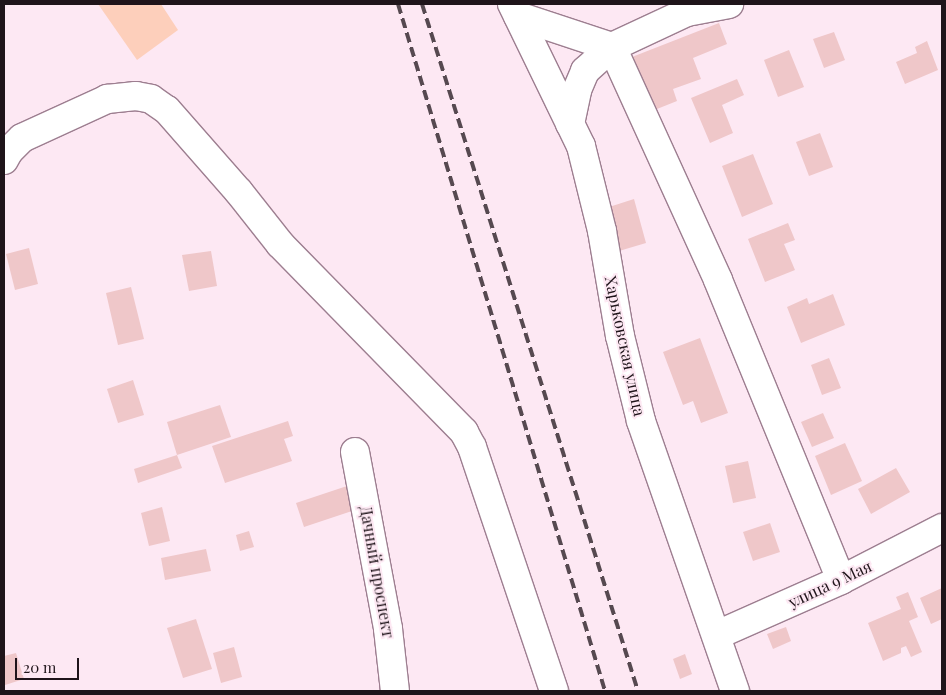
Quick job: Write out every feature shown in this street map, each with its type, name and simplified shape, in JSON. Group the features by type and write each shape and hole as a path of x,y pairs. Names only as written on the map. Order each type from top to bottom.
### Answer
{"street":[{"path":"570,124 577,90 585,70 612,47 687,12 729,4"},
{"path":"515,10 612,47 718,280 841,580"},
{"name":"Харьковская улица","path":"515,10 581,146 602,231 620,336 641,422 735,691"},
{"path":"4,160 9,151 22,138 107,99 136,96 151,99 167,110 239,192 280,244 464,432 472,447 554,691"},
{"name":"Дачный проспект","path":"355,452 388,629 396,691"},
{"name":"улица 9 Мая","path":"717,635 841,580 942,528"}],"shaded area":[{"path":"98,4 161,4 178,30 137,60"}],"building":[{"path":"719,23 727,44 693,58 701,79 673,89 677,101 652,111 632,57"},
{"path":"834,32 845,60 824,68 813,39"},
{"path":"927,41 938,70 905,84 896,62 917,53 915,47"},
{"path":"789,50 804,87 778,97 764,60"},
{"path":"737,79 744,95 722,105 733,133 710,143 691,98"},
{"path":"820,133 833,167 809,176 796,142"},
{"path":"753,154 773,204 742,217 722,166"},
{"path":"634,199 646,243 619,251 606,208"},
{"path":"788,223 795,240 784,244 795,270 765,282 748,239"},
{"path":"29,248 38,284 15,290 6,254"},
{"path":"211,251 217,286 189,291 182,255"},
{"path":"131,287 144,339 118,345 106,293"},
{"path":"833,294 845,325 801,343 787,307 807,298 809,304"},
{"path":"700,338 728,413 701,423 693,401 683,405 663,352"},
{"path":"829,358 841,388 822,395 811,365"},
{"path":"133,380 144,415 118,423 107,389"},
{"path":"220,405 231,437 177,455 167,422"},
{"path":"823,413 834,438 812,447 801,422"},
{"path":"288,421 293,436 284,439 292,461 225,483 212,446"},
{"path":"845,443 862,481 831,495 815,456"},
{"path":"177,455 182,468 138,483 134,469"},
{"path":"748,461 756,498 733,503 725,466"},
{"path":"896,468 910,492 871,514 858,489"},
{"path":"350,485 358,509 304,527 296,503"},
{"path":"162,507 170,541 149,546 141,513"},
{"path":"770,523 780,552 753,561 743,532"},
{"path":"249,531 254,547 240,551 236,535"},
{"path":"206,549 211,571 165,580 161,558"},
{"path":"942,588 942,619 931,624 920,598"},
{"path":"908,592 918,617 909,621 922,652 911,657 906,646 901,648 901,653 883,661 868,623 901,609 896,597"},
{"path":"196,619 212,669 183,678 167,628"},
{"path":"786,627 791,641 773,649 767,634"},
{"path":"234,647 242,677 221,683 213,653"},
{"path":"16,653 24,679 5,685 4,656"},
{"path":"685,654 692,674 680,679 673,659"}],"railway":[{"path":"398,4 605,691"},
{"path":"422,4 638,691"}]}
